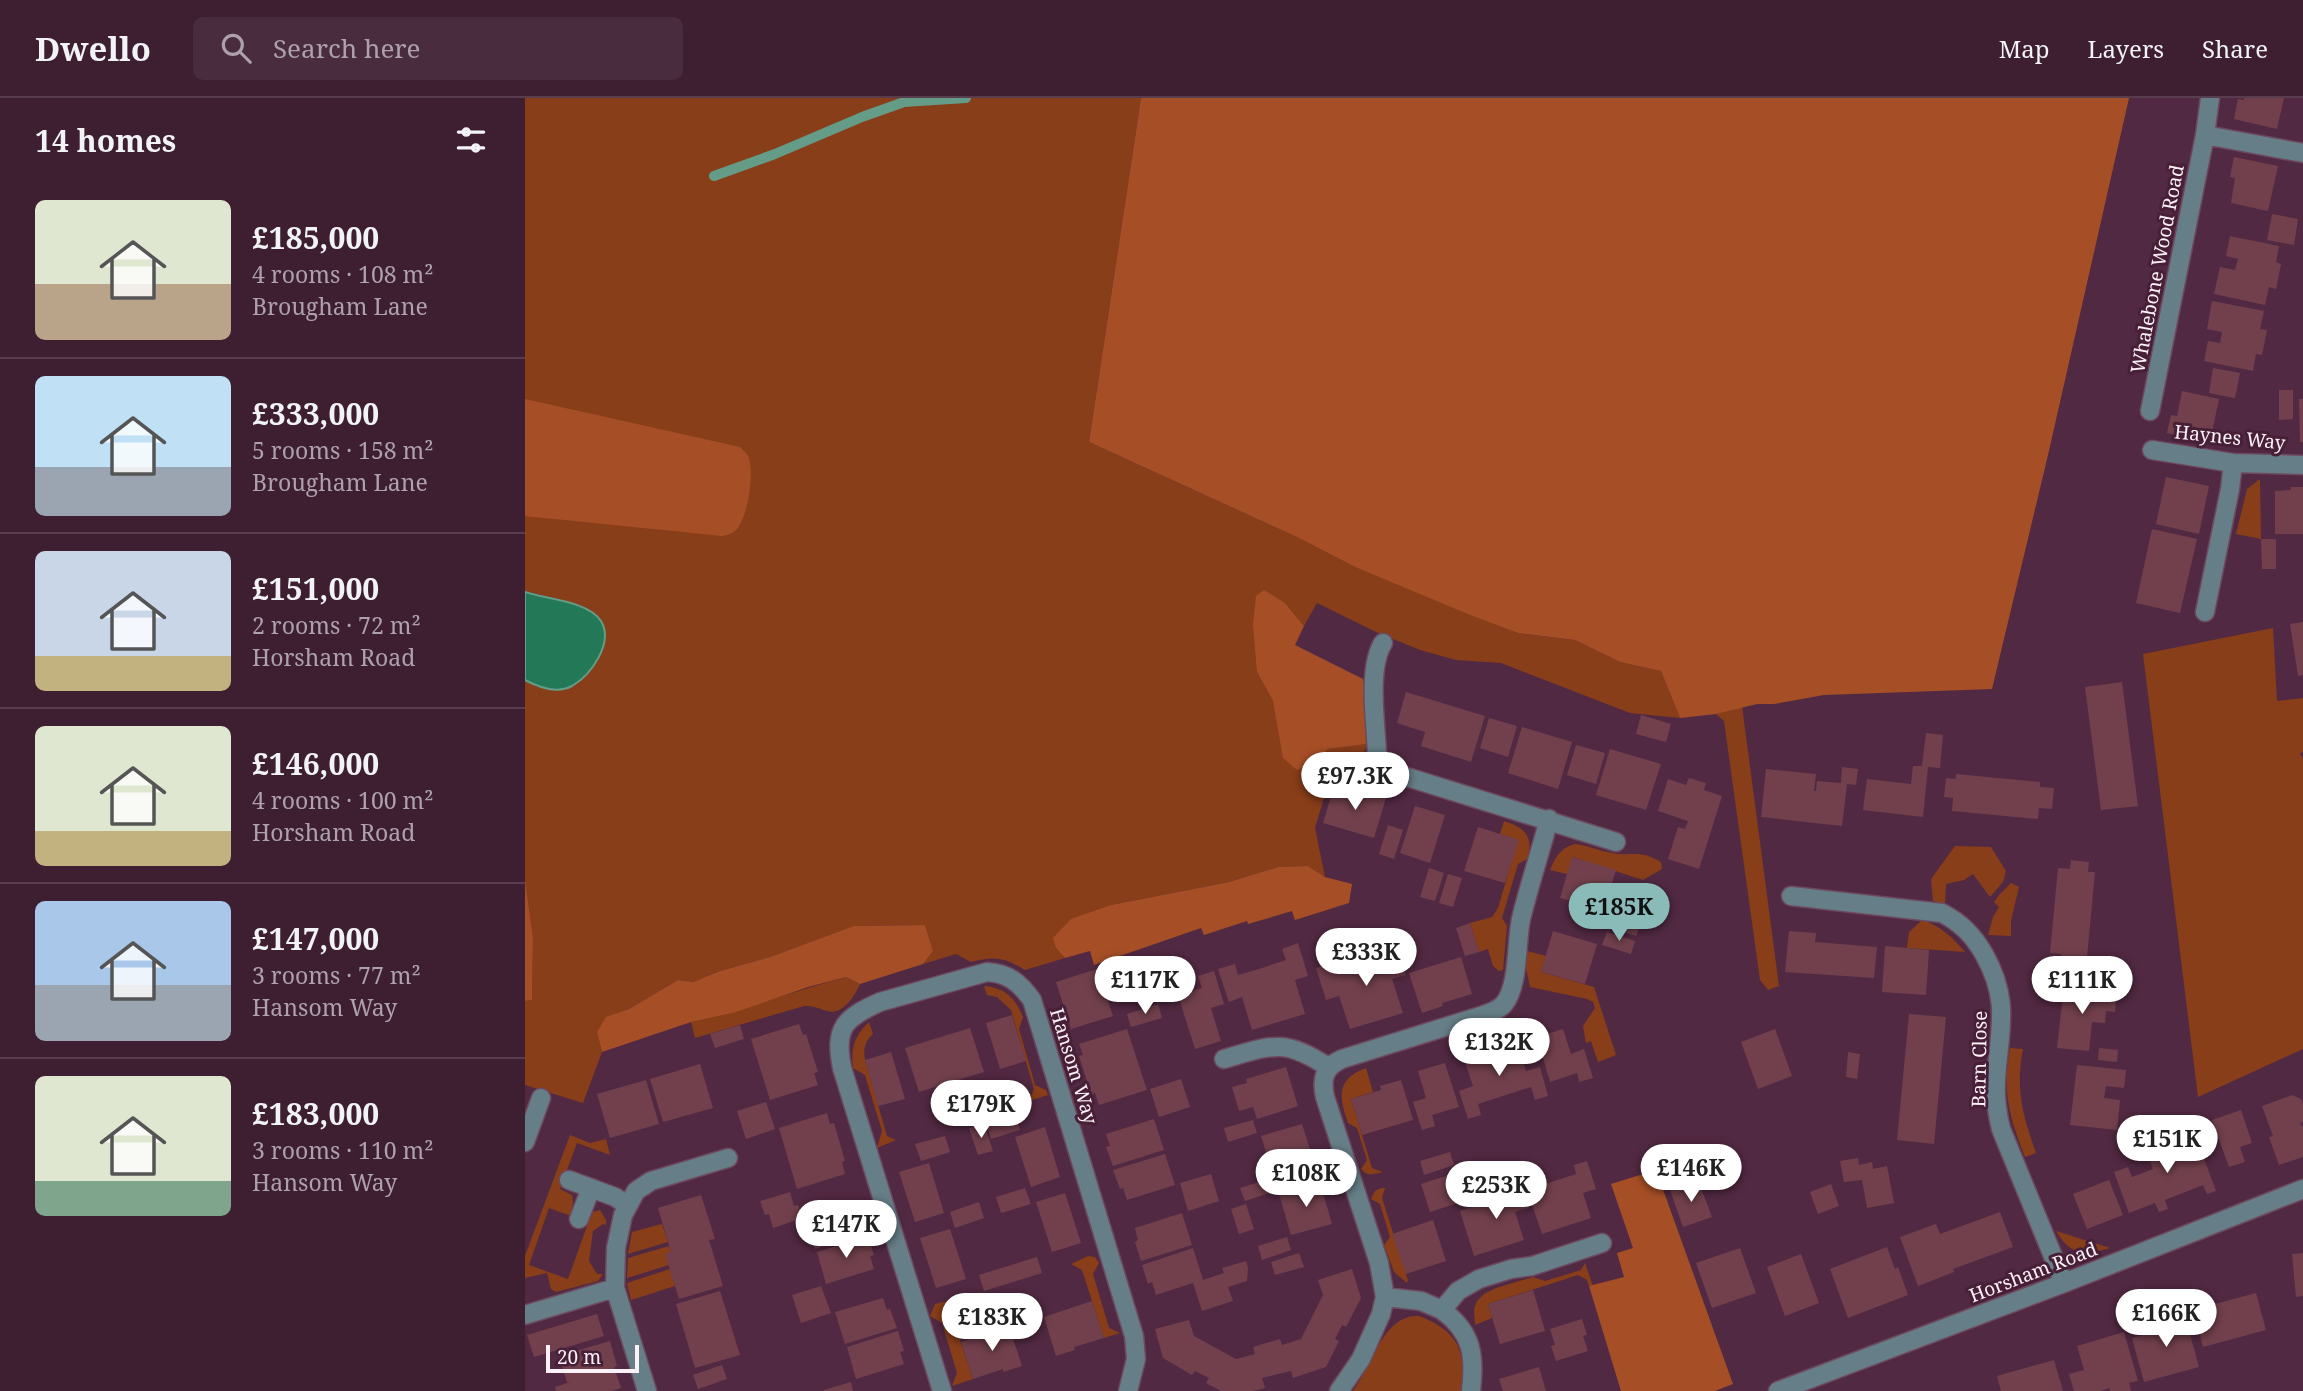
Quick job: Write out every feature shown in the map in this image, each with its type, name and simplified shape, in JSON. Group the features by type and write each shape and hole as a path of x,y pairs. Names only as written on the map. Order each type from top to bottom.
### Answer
{"street":[{"name":"Whalebone Wood Road","path":"2150,411 2210,98"},
{"path":"2205,135 2303,153"},
{"name":"Haynes Way","path":"2152,450 2233,463 2303,465"},
{"path":"2205,612 2233,463"},
{"path":"1383,643 1378,651 1373,673 1377,755 1375,766 1616,842"},
{"path":"1339,1391 1361,1359 1381,1314 1385,1297 1379,1263 1325,1097 1323,1080 1328,1067 1342,1059 1475,1018 1504,1003 1515,974 1520,922 1549,820"},
{"name":"Barn Close","path":"1791,895 1942,913 1956,920 1974,938 2000,991 2002,1024 1996,1092 2001,1129 2064,1283"},
{"name":"Hansom Way","path":"942,1391 842,1068 839,1040 846,1022 864,1009 986,972 1013,978 1032,1000 1134,1336 1135,1368 1128,1391"},
{"path":"1224,1059 1267,1048 1286,1047 1302,1051 1328,1067"},
{"path":"525,1142 541,1098"},
{"path":"647,1391 615,1288 619,1226 636,1191 651,1181 727,1158"},
{"path":"569,1180 615,1197 627,1205"},
{"path":"579,1219 591,1188"},
{"name":"Horsham Road","path":"1778,1391 2303,1189"},
{"path":"1442,1310 1458,1291 1479,1279 1532,1266 1602,1243"},
{"path":"525,1315 615,1288"},
{"path":"1385,1297 1421,1301 1453,1318 1462,1328 1471,1347 1471,1391"}],"shaded area":[{"path":"525,98 1141,98 1089,442 1299,538 1355,567 1518,633 1575,640 1620,662 1661,671 1680,718 1630,713 1501,663 1456,660 1420,650 1317,603 1304,626 1285,603 1257,672 1273,701 1280,729 1310,765 1327,749 1367,744 1357,773 1333,767 1315,828 1325,877 1308,866 1278,867 1229,882 1111,905 1056,948 1065,958 1025,970 1005,960 993,958 971,962 956,954 923,964 933,951 925,925 855,926 693,982 678,980 629,1009 606,1018 597,1032 602,1052 583,1103 525,1085 525,1001 532,1000 533,938 525,879 525,680 537,687 586,674 602,651 605,636 558,599 525,591"},
{"path":"1141,98 2129,98 1992,689 1824,695 1680,718 1661,671 1620,662 1575,640 1518,633 1468,614 1355,567 1299,538 1089,442"},
{"path":"525,399 740,447 748,456 751,472 747,504 741,523 734,532 722,536 525,516"},
{"path":"2260,479 2261,539 2236,534 2247,489"},
{"path":"1264,590 1285,603 1304,626 1295,645 1363,679 1369,712 1367,744 1328,749 1310,765 1297,770 1283,758 1273,701 1257,672 1253,625 1256,596"},
{"path":"525,592 577,605 595,614 601,621 605,639 603,648 593,666 572,686 554,689 525,680"},
{"path":"2273,628 2277,701 2303,698 2303,752 2300,753 2303,759 2303,1049 2198,1097 2143,654"},
{"path":"1742,706 1779,986 1768,990 1760,980 1724,721 1716,714"},
{"path":"1504,821 1522,830 1530,845 1527,859 1518,864 1502,918 1507,926 1503,970 1499,971 1493,966 1488,949 1479,952 1470,923 1492,917 1498,908 1518,840 1500,834"},
{"path":"1574,844 1612,853 1641,854 1661,862 1662,869 1643,880 1573,857 1567,874 1550,870 1559,854"},
{"path":"1955,846 1991,847 2006,871 2003,882 1990,897 1973,874 1964,880 1946,884 1945,904 1933,901 1931,879"},
{"path":"1308,866 1325,877 1352,884 1349,903 1295,920 1292,911 1248,924 1247,921 1204,935 1201,928 1094,965 1090,951 1065,958 1056,948 1053,938 1071,919 1111,905 1229,882 1278,867"},
{"path":"525,879 533,938 532,1000 525,1001"},
{"path":"2011,883 2019,887 2011,921 2011,936 1988,935 1999,907 1994,902"},
{"path":"1922,920 1946,933 1965,952 1907,948 1909,932"},
{"path":"925,925 933,951 923,964 860,984 846,977 808,987 736,1012 691,1022 602,1052 597,1032 606,1017 629,1009 678,980 693,982 854,926"},
{"path":"1527,951 1546,956 1541,972 1594,987 1616,1055 1598,1062 1591,1041 1586,1043 1583,1026 1595,1008 1593,1002 1530,987 1526,968"},
{"path":"846,977 860,984 851,999 838,1011 804,1006 695,1038 691,1022"},
{"path":"984,986 1004,992 1017,1004 1023,1017 1019,1029 1035,1085 1046,1090 1048,1095 1029,1101 1034,1089 1011,1010 997,997 987,995"},
{"path":"869,1022 873,1034 865,1046 865,1060 887,1136 896,1140 877,1148 882,1131 865,1075 853,1068 852,1061 857,1037"},
{"path":"2010,1048 2023,1049 2020,1090 2027,1127 2036,1153 2025,1157 2015,1129 2007,1091"},
{"path":"1366,1068 1373,1092 1351,1099 1372,1168 1383,1172 1371,1174 1361,1169 1367,1160 1357,1128 1348,1123 1342,1097 1342,1090 1349,1078"},
{"path":"570,1135 590,1143 606,1139 610,1155 577,1143 560,1189 572,1195 571,1216 549,1208 529,1265 568,1279 592,1212 600,1210 606,1225 603,1224 593,1231 589,1261 597,1274 603,1274 598,1281 556,1292 551,1289 547,1273 525,1278 525,1256"},
{"path":"1656,1170 1733,1384 1715,1391 1621,1391 1589,1286 1624,1277 1617,1253 1633,1248 1611,1184"},
{"path":"1385,1188 1382,1198 1407,1283 1394,1272 1384,1245 1390,1237 1380,1204 1371,1199 1375,1191"},
{"path":"662,1224 668,1242 628,1254 632,1232"},
{"path":"2056,1231 2110,1248 2079,1252 2068,1246"},
{"path":"669,1246 669,1265 627,1278 628,1258"},
{"path":"1088,1256 1095,1257 1099,1263 1093,1274 1109,1328 1120,1333 1104,1338 1082,1270 1071,1264"},
{"path":"1585,1263 1593,1286 1589,1286 1587,1280 1578,1275 1488,1304 1492,1318 1475,1325 1474,1309 1484,1294 1533,1277 1545,1281 1581,1270"},
{"path":"670,1269 675,1286 631,1300 627,1283"},
{"path":"955,1299 950,1310 973,1379 952,1386 957,1373 942,1323 930,1316 935,1304"},
{"path":"1419,1316 1443,1328 1457,1344 1462,1365 1461,1391 1353,1391 1387,1332 1396,1323"}],"building":[{"path":"2284,98 2277,129 2234,119 2238,99"},
{"path":"2234,157 2278,166 2268,211 2231,203 2235,178 2230,177"},
{"path":"2272,214 2298,219 2294,245 2267,240"},
{"path":"2230,236 2279,246 2276,262 2281,264 2276,289 2269,287 2265,305 2214,294 2220,267 2235,270 2238,259 2226,256"},
{"path":"2212,301 2264,311 2260,329 2267,330 2262,355 2256,354 2253,371 2204,361 2208,341 2220,343 2222,332 2207,329"},
{"path":"2213,368 2240,373 2235,398 2209,393"},
{"path":"2279,390 2293,390 2293,419 2279,420"},
{"path":"2182,391 2219,399 2210,442 2167,433 2171,415 2177,416"},
{"path":"2299,399 2303,399 2303,442 2300,442"},
{"path":"2166,477 2209,486 2199,534 2156,524"},
{"path":"2291,487 2303,487 2303,534 2275,534 2275,491 2291,490"},
{"path":"2152,529 2197,539 2180,613 2136,603"},
{"path":"2261,539 2276,539 2276,569 2262,569"},
{"path":"2303,622 2303,675 2298,676 2290,624"},
{"path":"2122,682 2138,806 2101,810 2085,687"},
{"path":"1406,692 1485,716 1471,762 1421,746 1425,732 1397,723"},
{"path":"1641,715 1671,724 1666,742 1636,734"},
{"path":"1489,718 1517,726 1508,757 1480,748"},
{"path":"1522,727 1572,742 1558,789 1508,773"},
{"path":"1926,733 1943,735 1940,768 1928,767 1923,817 1863,810 1867,779 1911,784 1913,766 1922,766"},
{"path":"1576,745 1605,753 1596,784 1567,775"},
{"path":"1610,749 1661,764 1646,810 1596,795"},
{"path":"1842,767 1858,769 1856,785 1847,784 1842,826 1761,817 1766,769 1816,774 1816,791 1817,781 1841,783"},
{"path":"1956,774 2040,782 2040,787 2054,788 2052,809 2039,808 2038,819 1952,811 1953,798 1944,797 1946,778 1956,779"},
{"path":"1689,778 1706,783 1704,790 1722,796 1699,869 1668,859 1678,827 1685,829 1688,821 1658,811 1668,779 1686,785"},
{"path":"1334,786 1386,798 1374,838 1323,823"},
{"path":"1415,806 1445,815 1430,863 1400,853"},
{"path":"1388,825 1403,830 1394,859 1379,854"},
{"path":"1478,827 1519,840 1505,883 1464,871"},
{"path":"1572,857 1616,870 1604,911 1560,898"},
{"path":"2071,860 2089,862 2088,872 2095,872 2087,957 2081,956 2080,971 2059,969 2061,954 2050,953 2058,868 2070,869"},
{"path":"1429,868 1444,873 1435,901 1420,897"},
{"path":"1448,874 1462,878 1453,907 1439,903"},
{"path":"1612,914 1641,923 1636,936 1608,927"},
{"path":"1470,923 1479,952 1465,956 1456,928"},
{"path":"1553,931 1597,944 1585,984 1541,972"},
{"path":"1789,931 1816,933 1815,942 1877,947 1874,978 1785,972"},
{"path":"1607,932 1635,941 1631,954 1602,945"},
{"path":"1396,942 1406,975 1392,979 1403,1013 1350,1029 1339,996 1326,1000 1316,968 1332,963 1336,974 1384,959 1380,947"},
{"path":"1298,943 1308,976 1295,980 1305,1014 1252,1030 1242,997 1229,1002 1218,969 1235,964 1238,975 1262,968 1286,960 1282,949"},
{"path":"1885,946 1929,950 1926,995 1882,992"},
{"path":"1461,957 1472,994 1442,1003 1443,1006 1422,1013 1409,973"},
{"path":"1097,969 1113,1016 1071,1029 1056,982"},
{"path":"1214,971 1224,1004 1211,1008 1221,1041 1195,1049 1178,995 1202,988 1198,976"},
{"path":"2064,987 2117,993 2115,1012 2106,1011 2105,1023 2092,1022 2089,1051 2057,1048"},
{"path":"1158,1004 1162,1018 1131,1027 1127,1014"},
{"path":"1909,1014 1946,1017 1934,1144 1897,1140"},
{"path":"1012,1015 1026,1061 1000,1069 986,1023"},
{"path":"799,1024 803,1035 806,1034 818,1072 814,1073 818,1085 770,1100 751,1039"},
{"path":"740,1025 744,1039 715,1048 710,1034"},
{"path":"970,1028 984,1072 919,1092 905,1048"},
{"path":"1127,1029 1147,1090 1099,1105 1095,1093 1091,1094 1079,1056 1083,1055 1079,1044"},
{"path":"1563,1029 1571,1054 1584,1049 1593,1078 1579,1082 1577,1073 1550,1082 1537,1037"},
{"path":"1775,1029 1792,1076 1758,1089 1741,1042"},
{"path":"1517,1043 1526,1071 1540,1067 1548,1096 1535,1100 1531,1087 1478,1104 1481,1115 1468,1119 1459,1091 1473,1086 1464,1059"},
{"path":"2099,1048 2118,1050 2117,1062 2098,1060"},
{"path":"891,1052 905,1099 878,1106 865,1060"},
{"path":"1848,1052 1860,1054 1857,1079 1846,1077"},
{"path":"1445,1063 1459,1107 1432,1115 1435,1126 1422,1130 1413,1102 1426,1098 1418,1071"},
{"path":"700,1064 713,1108 663,1122 650,1079"},
{"path":"2077,1065 2126,1070 2124,1088 2106,1086 2104,1098 2120,1100 2117,1130 2070,1125"},
{"path":"1286,1067 1298,1106 1257,1119 1253,1107 1239,1111 1232,1087 1247,1083 1246,1079"},
{"path":"1181,1079 1190,1107 1159,1117 1150,1089"},
{"path":"646,1080 659,1124 610,1138 597,1094"},
{"path":"1401,1080 1413,1120 1362,1135 1351,1099 1381,1090 1380,1086"},
{"path":"2292,1095 2301,1099 2303,1104 2303,1122 2300,1123 2303,1127 2303,1157 2279,1165 2269,1137 2273,1136 2262,1106"},
{"path":"766,1102 775,1129 746,1139 737,1111"},
{"path":"2241,1110 2252,1143 2240,1147 2245,1162 2229,1167 2212,1120"},
{"path":"827,1113 830,1124 834,1123 845,1161 842,1162 845,1174 797,1189 779,1128"},
{"path":"1015,1115 1020,1130 991,1139 986,1123"},
{"path":"1154,1119 1164,1150 1113,1166 1106,1147 1110,1146 1106,1134"},
{"path":"1253,1120 1257,1133 1228,1142 1224,1128"},
{"path":"984,1124 993,1151 978,1155 969,1128"},
{"path":"1302,1124 1315,1165 1274,1177 1261,1136"},
{"path":"1045,1127 1060,1177 1031,1187 1015,1137"},
{"path":"2199,1131 2206,1149 2201,1151 2216,1191 2207,1194 2203,1185 2165,1200 2168,1209 2159,1212 2155,1203 2129,1213 2114,1172 2128,1167 2132,1177 2153,1169 2146,1149 2155,1145 2157,1151 2170,1145 2169,1142"},
{"path":"945,1136 950,1152 921,1161 915,1144"},
{"path":"1450,1152 1454,1165 1424,1175 1420,1161"},
{"path":"1165,1154 1175,1185 1127,1200 1113,1170"},
{"path":"1858,1158 1859,1165 1872,1162 1873,1169 1887,1166 1894,1203 1867,1208 1862,1180 1844,1182 1840,1161"},
{"path":"1587,1161 1596,1189 1583,1193 1591,1218 1542,1234 1527,1190 1576,1174 1574,1165"},
{"path":"929,1163 944,1213 915,1222 899,1172"},
{"path":"1211,1174 1219,1201 1188,1211 1180,1183"},
{"path":"1449,1175 1458,1203 1430,1212 1421,1184"},
{"path":"1269,1179 1273,1192 1245,1201 1240,1188"},
{"path":"1519,1179 1528,1208 1515,1212 1524,1240 1474,1256 1460,1211 1509,1195 1506,1183"},
{"path":"1698,1180 1712,1217 1683,1227 1670,1190"},
{"path":"2109,1180 2123,1215 2087,1229 2073,1194"},
{"path":"1320,1182 1332,1224 1291,1235 1279,1194"},
{"path":"1831,1184 1839,1206 1818,1214 1810,1192"},
{"path":"1025,1188 1031,1204 1001,1213 996,1197"},
{"path":"790,1192 794,1206 798,1205 803,1218 773,1228 769,1214 765,1215 760,1201"},
{"path":"1065,1193 1081,1243 1052,1252 1036,1202"},
{"path":"701,1195 715,1239 709,1240 723,1286 679,1299 665,1254 671,1252 658,1208"},
{"path":"853,1202 857,1215 861,1213 867,1233 815,1249 805,1217"},
{"path":"979,1202 984,1218 955,1228 950,1212"},
{"path":"1246,1204 1254,1229 1239,1234 1231,1209"},
{"path":"2000,1212 2013,1247 1953,1269 1954,1272 1918,1286 1900,1237 1936,1224 1940,1234"},
{"path":"1182,1213 1192,1245 1141,1261 1135,1242 1138,1240 1135,1228"},
{"path":"1433,1220 1446,1261 1406,1274 1392,1234"},
{"path":"950,1229 966,1279 936,1288 920,1238"},
{"path":"868,1236 874,1255 870,1256 874,1269 826,1284 817,1252"},
{"path":"1287,1237 1291,1250 1262,1260 1258,1246"},
{"path":"1887,1247 1908,1295 1848,1318 1830,1269"},
{"path":"1193,1248 1203,1280 1224,1273 1222,1268 1246,1261 1247,1281 1228,1287 1233,1301 1202,1311 1193,1283 1156,1295 1152,1282 1148,1284 1142,1265"},
{"path":"1740,1248 1756,1293 1712,1308 1696,1263"},
{"path":"1299,1253 1304,1267 1275,1275 1271,1262"},
{"path":"2303,1253 2303,1296 2296,1297 2292,1254"},
{"path":"1801,1254 1819,1303 1785,1316 1767,1267"},
{"path":"1037,1257 1042,1273 984,1291 979,1275"},
{"path":"1352,1269 1361,1298 1346,1327 1342,1325 1335,1339 1339,1341 1326,1367 1293,1378 1291,1371 1262,1378 1265,1388 1253,1391 1221,1391 1206,1383 1209,1378 1195,1371 1192,1375 1163,1358 1155,1329 1189,1320 1194,1336 1236,1359 1255,1354 1253,1347 1280,1339 1282,1345 1301,1339 1323,1295 1318,1280"},
{"path":"821,1286 831,1313 801,1323 792,1295"},
{"path":"1533,1290 1545,1331 1500,1344 1488,1304"},
{"path":"720,1291 740,1355 695,1368 676,1304"},
{"path":"2256,1293 2266,1330 2203,1347 2193,1310"},
{"path":"883,1298 897,1328 845,1344 835,1312"},
{"path":"1092,1301 1104,1338 1074,1347 1075,1350 1056,1356 1044,1317"},
{"path":"597,1314 604,1336 534,1357 527,1335"},
{"path":"2172,1316 2173,1320 2185,1316 2199,1367 2144,1382 2132,1338 2154,1332 2151,1321"},
{"path":"1582,1319 1587,1335 1583,1336 1588,1351 1556,1361 1551,1346 1555,1345 1550,1329"},
{"path":"1009,1326 1022,1366 973,1379 961,1342"},
{"path":"898,1331 904,1351 900,1352 904,1364 856,1379 847,1347"},
{"path":"2124,1332 2138,1381 2129,1383 2131,1391 2110,1391 2109,1388 2100,1391 2074,1391 2069,1374 2084,1370 2077,1346"},
{"path":"610,1341 621,1388 611,1391 556,1391 555,1387 570,1382 567,1382 559,1356"},
{"path":"2054,1360 2063,1391 2001,1391 1997,1376"},
{"path":"722,1365 727,1379 698,1389 693,1375"},
{"path":"1539,1367 1546,1391 1503,1391 1499,1379"},
{"path":"851,1382 853,1391 824,1391 824,1390"}],"waterway":[{"path":"714,176 904,102 966,98"}]}
